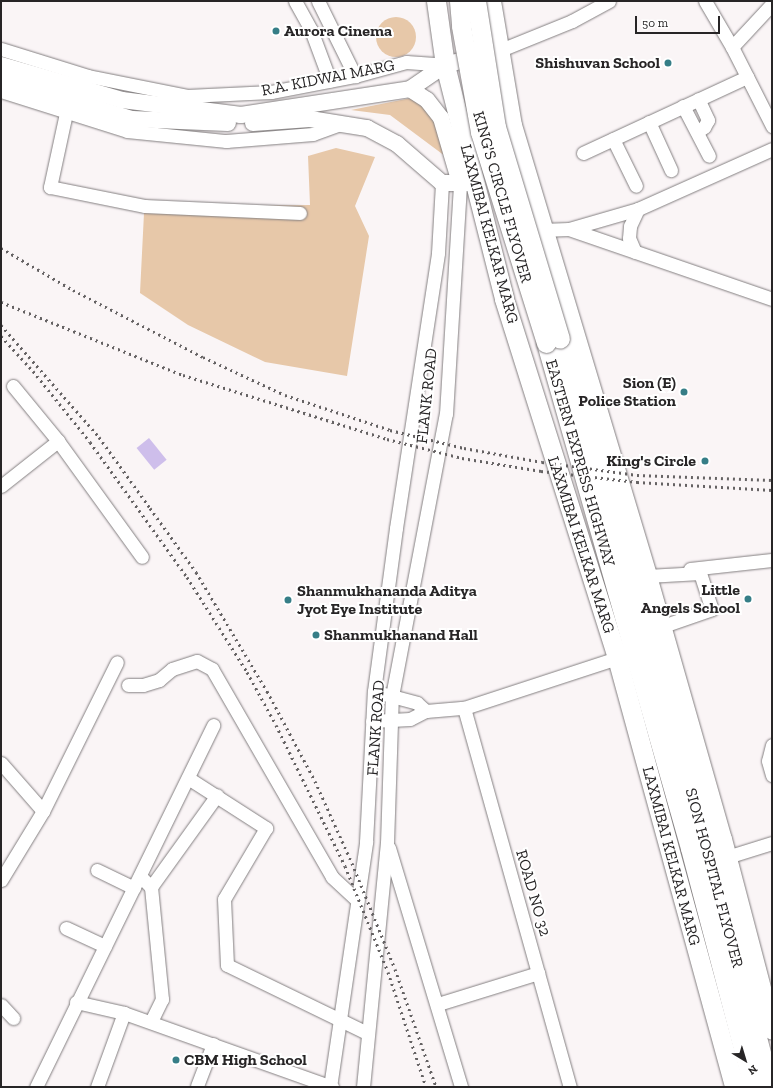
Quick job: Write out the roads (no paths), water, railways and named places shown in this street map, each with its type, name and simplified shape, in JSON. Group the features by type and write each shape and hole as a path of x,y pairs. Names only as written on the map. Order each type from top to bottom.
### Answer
{"highway":[{"name":"LAXMIBAI KELKAR MARG","path":"436,1 467,183 616,654 734,1087"},
{"name":"KING'S CIRCLE FLYOVER","path":"459,1 461,26 480,132 553,341"},
{"name":"KING'S CIRCLE FLYOVER","path":"476,1 496,127 553,341"},
{"path":"491,1 498,51 512,125 541,230 601,419 646,572 768,1000 772,1030"},
{"name":"EASTERN EXPRESS HIGHWAY","path":"553,341 648,672"},
{"path":"563,375 601,419"},
{"path":"547,436 563,375"},
{"path":"616,654 648,672 662,631"},
{"name":"SION HOSPITAL FLYOVER","path":"648,672 690,848 753,1087"},
{"name":"SION HOSPITAL FLYOVER","path":"648,672 706,843 770,1087"}],"main road":[{"path":"1,64 122,100 242,115 410,89 446,65 498,51"},
{"path":"1,80 132,119 247,124 310,119 367,128 398,144 442,183 467,183 441,118 431,104 410,89"}],"street":[{"path":"295,1 311,30 330,81"},
{"path":"318,1 355,76"},
{"path":"498,51 572,21 610,1"},
{"path":"705,1 732,47 772,126"},
{"path":"732,47 772,4"},
{"name":"R.A. KIDWAI MARG","path":"1,49 88,76 187,96 271,92 355,76 406,62 446,65"},
{"path":"583,153 747,77"},
{"path":"1,91 66,113 127,131 226,140 313,134 343,124"},
{"path":"697,132 704,127 708,120 698,99"},
{"path":"683,106 709,156"},
{"path":"66,113 50,187 145,206 300,213"},
{"path":"649,122 671,170"},
{"path":"613,139 636,186"},
{"path":"541,230 569,229 638,209 772,149"},
{"path":"76,1002 124,1013 151,1022 331,1087 366,842 374,691 396,528 438,253 442,183"},
{"name":"FLANK ROAD","path":"363,1087 367,1033 387,843 392,696 446,414 467,183"},
{"path":"635,252 629,238 630,226 638,209"},
{"path":"569,229 772,299"},
{"path":"13,386 58,441 142,557"},
{"path":"1,486 58,441"},
{"path":"646,572 699,569 772,560"},
{"path":"646,572 700,573 712,609 662,631"},
{"path":"372,722 410,719 426,711 464,708 616,654"},
{"path":"128,685 143,685 159,680 172,669 197,661 212,670 332,877 358,901"},
{"path":"1,880 43,811 117,662"},
{"path":"374,691 417,703 426,711"},
{"name":"ROAD NO 32","path":"464,708 570,1087"},
{"path":"36,1087 76,1002 137,882 213,725"},
{"path":"772,745 768,761 772,775"},
{"path":"1,763 43,811"},
{"path":"188,778 217,795 266,828 224,900 227,965 340,1022 367,1033"},
{"path":"151,1022 162,1000 150,886 217,795"},
{"path":"387,843 438,1004 462,1087"},
{"path":"727,858 772,843"},
{"path":"96,870 150,886"},
{"path":"66,928 105,946"},
{"path":"438,1004 538,973"},
{"path":"1,1005 13,1018"},
{"path":"97,1087 124,1013"},
{"path":"197,1086 213,1044"}],"railway":[{"path":"1,248 73,290 203,357 285,395 390,430 464,448 542,462 637,475 772,480"},
{"path":"1,302 183,375 387,439 462,458 541,471 637,482 772,490"},
{"path":"1,325 99,437 196,572 267,691 315,781 352,863 395,969 436,1087"},
{"path":"1,336 33,371 90,442 187,577 247,672 276,725 345,866 388,972 426,1087"}],"place":[{"name":"Aurora Cinema","path":"276,31"},
{"name":"Shishuvan School","path":"668,63"},
{"name":"Sion (E) Police Station","path":"684,392"},
{"name":"King's Circle","path":"705,461"},
{"name":"Little Angels School","path":"748,599"},
{"name":"Shanmukhananda Aditya Jyot Eye Institute","path":"288,600"},
{"name":"Shanmukhanand Hall","path":"316,635"},
{"name":"CBM High School","path":"176,1060"}]}
